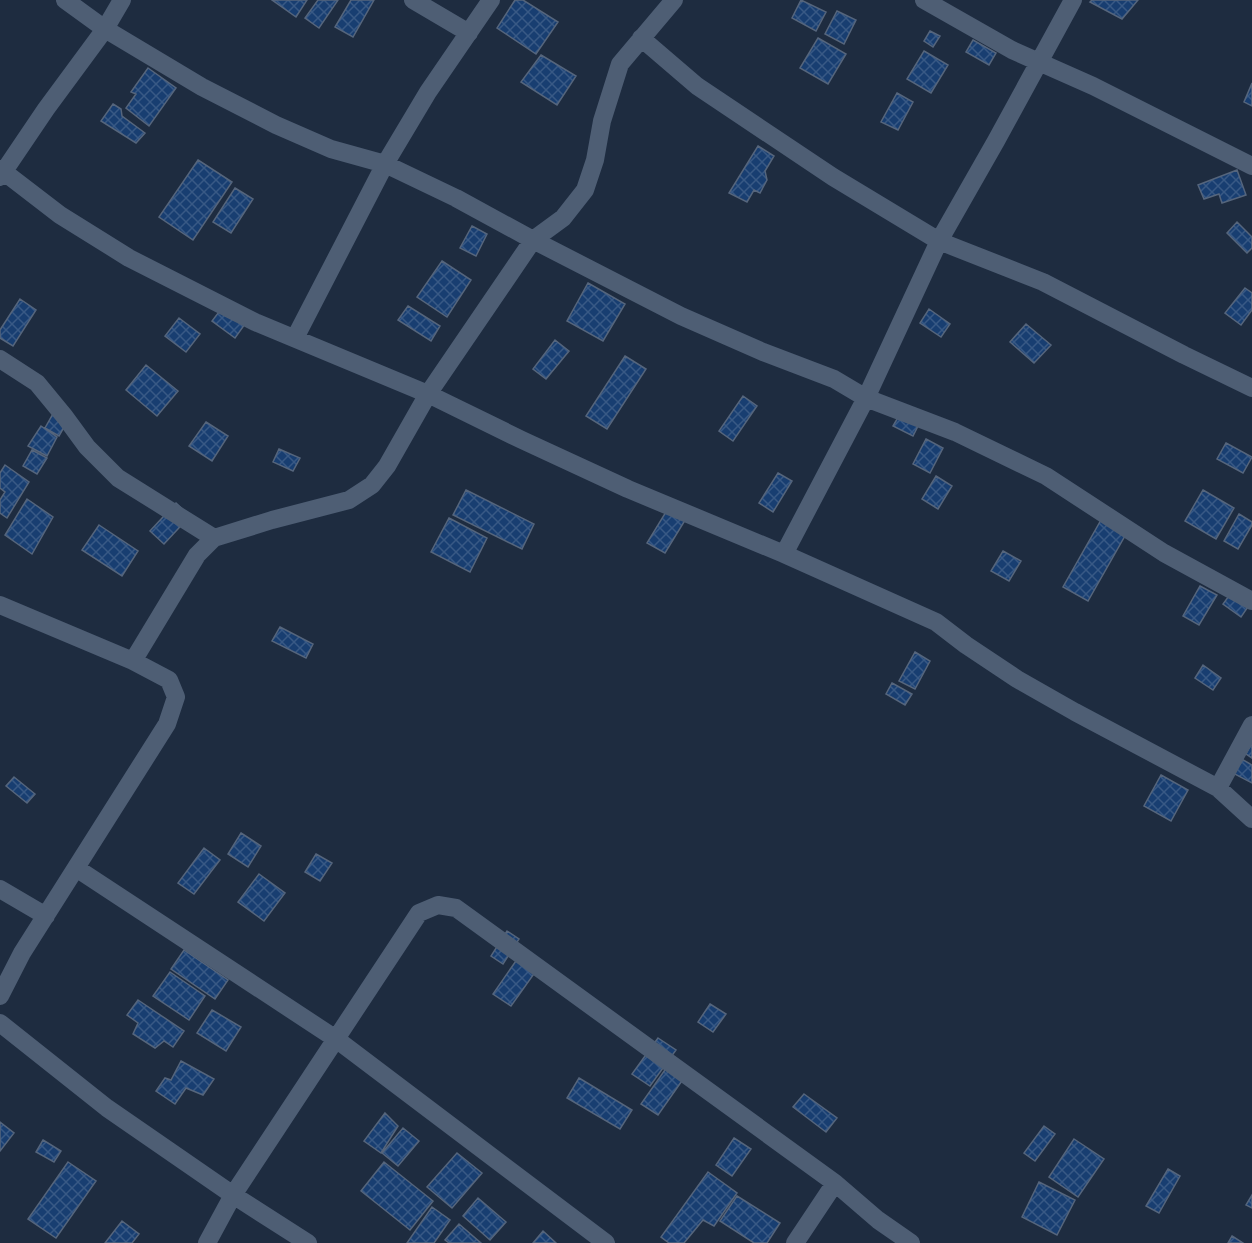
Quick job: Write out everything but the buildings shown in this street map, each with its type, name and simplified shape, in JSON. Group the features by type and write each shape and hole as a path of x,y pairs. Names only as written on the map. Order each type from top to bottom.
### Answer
{"street":[{"path":"65,0 105,28 202,87 276,125 331,149 385,164 456,198 681,316 763,352 834,379 866,398 955,432 1046,476 1164,553 1252,601"},
{"path":"122,0 105,28 1,173 60,215 129,258 255,322 428,394 628,489 784,554 936,622 966,645 1027,684 1218,789 1252,819"},
{"path":"413,0 469,33"},
{"path":"295,338 385,164 428,92 492,0"},
{"path":"133,661 197,555 214,538 349,500 372,485 387,466 428,394 533,240 563,218 585,190 595,160 602,121 620,64 674,0"},
{"path":"924,0 1012,50 1093,86 1252,166"},
{"path":"784,554 866,398 939,241 1073,0"},
{"path":"641,38 697,86 833,177 939,241 1043,282 1252,388"},
{"path":"0,359 38,383 87,447 118,478 214,538"},
{"path":"0,605 133,661 169,680 176,697 167,724 22,953 0,996"},
{"path":"1218,789 1252,724"},
{"path":"76,868 336,1039 606,1243"},
{"path":"0,889 45,916"},
{"path":"207,1243 232,1195 420,913 438,904 456,908 835,1183 878,1220 911,1243"},
{"path":"0,1023 108,1108 232,1195 308,1243"},
{"path":"795,1243 835,1183"}]}
